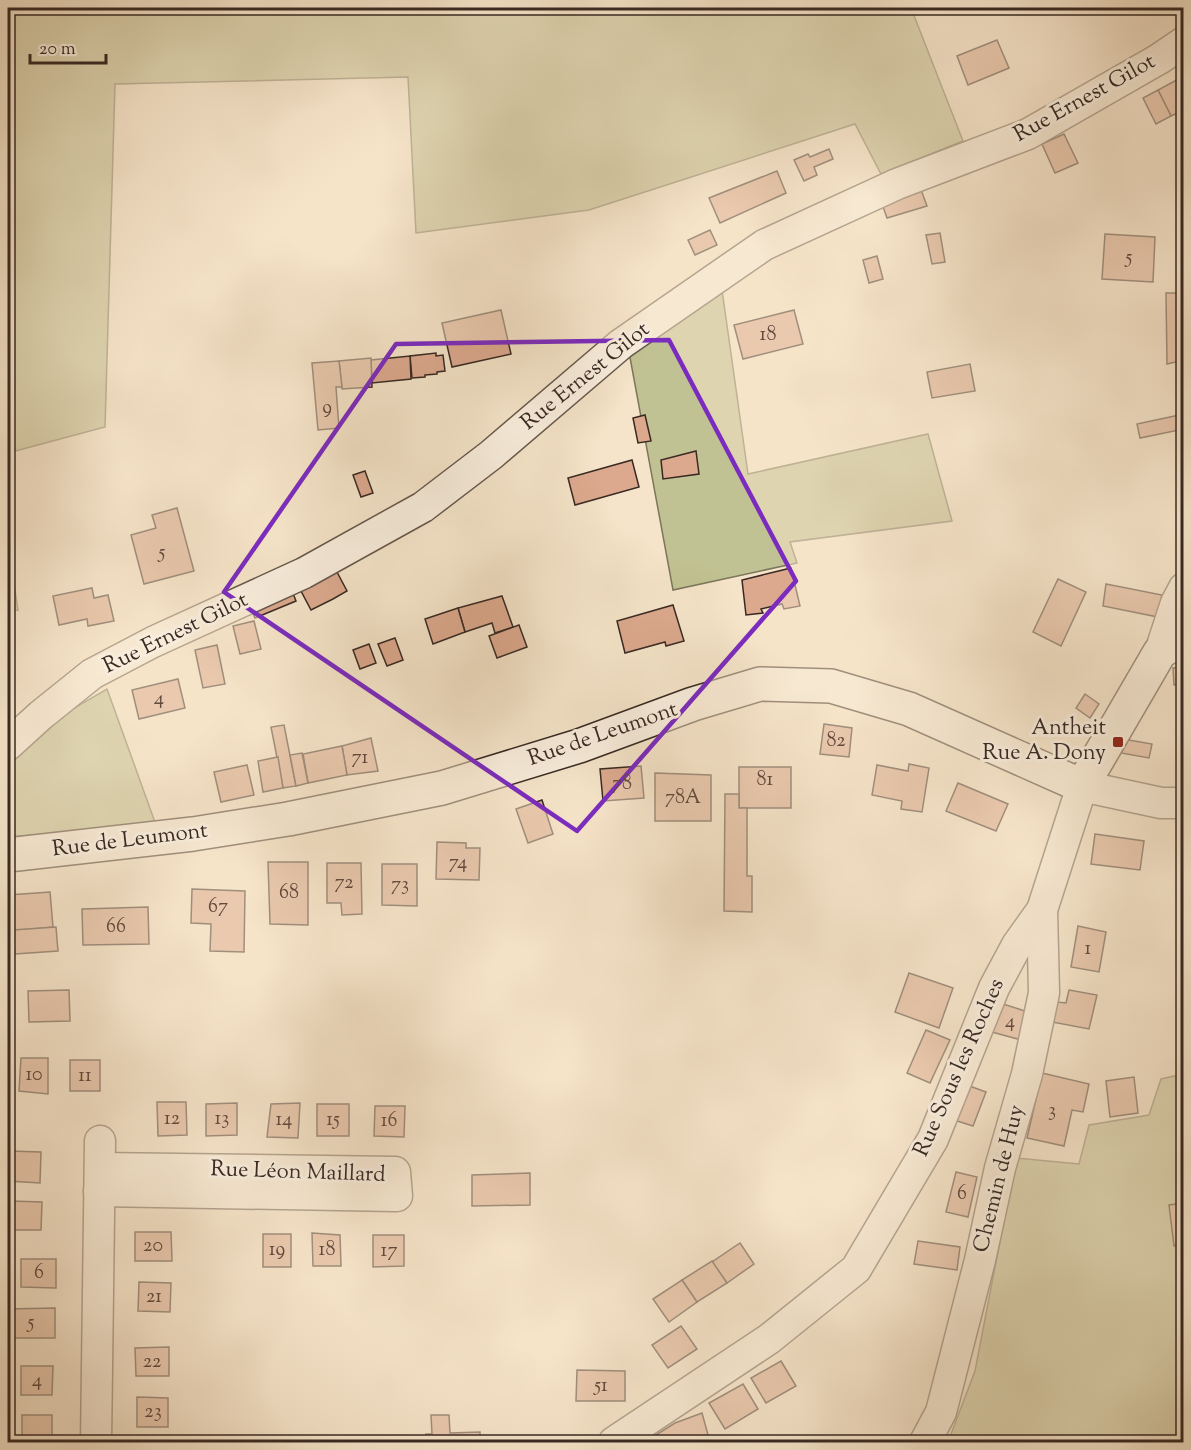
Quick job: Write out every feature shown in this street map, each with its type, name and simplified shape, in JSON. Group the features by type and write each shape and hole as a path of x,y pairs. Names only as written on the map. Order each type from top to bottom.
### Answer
{"street":[{"name":"Rue Ernest Gilot","path":"8,745 92,674 153,642 304,573 423,507 491,455 621,344 764,245 897,184 1028,134 1159,59 1184,42"},
{"path":"1082,786 1172,645 1176,603 1184,588"},
{"name":"Rue de Leumont","path":"8,855 193,834 288,819 442,788 579,746 693,704 760,684 831,686 909,709 1082,786 1161,803 1184,803"},
{"name":"Rue Sous les Roches","path":"614,1443 769,1340 856,1269 933,1139 994,988 1017,945 1042,910 1082,786"},
{"name":"Chemin de Huy","path":"925,1443 941,1412 980,1260 1000,1168 1027,1074 1044,993 1042,910"},
{"path":"96,1443 100,1167"},
{"name":"Rue Léon Maillard","path":"100,1167 395,1172 397,1196 100,1167"}],"highlighted area":[{"path":"669,340 796,581 577,831 224,592 396,344"}],"green space":[{"path":"8,8 536,8 538,14 555,8 911,8 963,141 881,174 855,124 589,210 416,233 408,77 115,84 105,427 8,453"},
{"path":"722,290 748,474 928,434 952,521 790,542 797,563 673,590 629,352"},
{"path":"8,544 18,610 8,611"},
{"path":"107,689 156,825 8,837 8,766 57,718"},
{"path":"1183,1074 1183,1442 948,1442 975,1371 1016,1158 1079,1164 1089,1125 1149,1115 1161,1079"}],"building":[{"path":"997,40 1009,68 968,85 957,56"},
{"path":"1184,76 1184,110 1171,116 1158,90"},
{"path":"1158,90 1171,116 1156,124 1143,98"},
{"path":"1064,134 1078,163 1055,173 1042,144"},
{"path":"829,149 833,159 814,167 817,175 804,181 794,160 808,154 810,157"},
{"path":"777,171 786,193 720,223 709,198"},
{"path":"920,187 927,206 887,218 881,201"},
{"path":"710,230 717,245 695,255 688,240"},
{"path":"940,233 945,262 932,264 926,235"},
{"path":"1105,234 1155,237 1153,282 1102,279"},
{"path":"877,256 883,279 869,283 863,260"},
{"path":"1166,293 1184,293 1184,360 1167,364"},
{"path":"501,310 511,354 452,367 442,323"},
{"path":"794,310 803,344 743,359 734,325"},
{"path":"436,353 436,356 443,355 445,371 412,378 410,356"},
{"path":"410,356 411,379 372,383 371,360"},
{"path":"371,358 372,387 342,389 339,361"},
{"path":"339,361 342,387 336,387 339,428 318,430 312,363"},
{"path":"970,364 975,391 932,398 927,372"},
{"path":"1184,414 1184,429 1140,438 1137,424"},
{"path":"645,415 651,441 638,443 633,418"},
{"path":"696,451 699,474 663,479 661,460"},
{"path":"632,460 639,487 575,505 568,478"},
{"path":"365,471 373,493 361,497 353,475"},
{"path":"177,508 194,571 144,584 131,535 156,528 152,515"},
{"path":"791,568 800,606 784,609 782,604 761,609 763,613 746,615 742,580"},
{"path":"337,572 347,591 311,610 301,591"},
{"path":"1058,579 1086,592 1061,646 1033,632"},
{"path":"1106,584 1162,595 1158,617 1103,606"},
{"path":"92,588 94,598 108,595 114,621 88,626 87,619 59,625 53,596"},
{"path":"291,588 296,601 255,618 249,605"},
{"path":"502,596 513,627 495,633 492,623 465,632 458,608"},
{"path":"673,605 684,641 666,646 665,642 625,653 617,621"},
{"path":"458,608 465,632 433,644 425,619"},
{"path":"254,621 261,649 240,654 233,626"},
{"path":"519,625 527,647 497,658 489,636"},
{"path":"395,638 403,660 387,666 378,644"},
{"path":"369,644 376,663 360,669 353,650"},
{"path":"217,645 225,684 203,688 195,650"},
{"path":"1184,667 1184,684 1174,685 1173,668"},
{"path":"178,679 185,708 139,719 132,690"},
{"path":"1085,694 1099,704 1090,718 1076,708"},
{"path":"824,724 852,728 849,757 820,754"},
{"path":"284,725 296,786 283,788 271,727"},
{"path":"371,738 378,771 347,775 342,746"},
{"path":"1123,739 1152,744 1149,758 1121,753"},
{"path":"342,746 347,775 308,783 303,754"},
{"path":"302,753 308,783 296,786 290,755"},
{"path":"278,757 283,788 263,792 258,761"},
{"path":"909,764 929,768 922,812 901,809 902,801 872,795 877,765 908,771"},
{"path":"247,765 254,795 221,802 214,772"},
{"path":"641,766 644,798 603,801 600,769"},
{"path":"739,767 791,767 791,808 739,808"},
{"path":"655,773 711,775 711,821 655,821"},
{"path":"958,783 1008,804 996,831 946,811"},
{"path":"725,794 739,794 739,808 747,808 747,876 752,876 752,912 724,911"},
{"path":"542,800 553,834 528,843 516,809"},
{"path":"1095,834 1144,841 1140,870 1091,864"},
{"path":"437,842 466,843 466,848 480,848 479,880 436,879"},
{"path":"268,862 308,862 308,925 270,924"},
{"path":"327,863 361,863 362,914 342,915 341,903 327,903"},
{"path":"382,864 417,864 417,906 382,905"},
{"path":"192,889 245,891 244,952 210,951 211,924 191,923"},
{"path":"50,892 53,927 11,931 8,895"},
{"path":"148,907 149,944 83,945 82,909"},
{"path":"1078,926 1106,932 1099,972 1071,967"},
{"path":"56,927 58,951 15,954 13,930"},
{"path":"909,973 953,988 939,1028 895,1012"},
{"path":"69,990 70,1021 29,1022 28,991"},
{"path":"1069,990 1097,995 1089,1029 1052,1022 1057,1002 1066,1003"},
{"path":"997,1002 1031,1013 1025,1041 988,1031"},
{"path":"926,1030 950,1040 930,1083 907,1073"},
{"path":"21,1058 48,1058 48,1094 19,1091"},
{"path":"70,1060 100,1060 100,1091 70,1091"},
{"path":"1042,1073 1089,1084 1083,1112 1072,1110 1064,1146 1027,1138"},
{"path":"1134,1077 1138,1113 1110,1117 1106,1081"},
{"path":"964,1084 986,1092 973,1126 951,1119"},
{"path":"157,1102 186,1102 187,1135 158,1136"},
{"path":"237,1103 237,1135 206,1136 206,1104"},
{"path":"300,1103 298,1138 267,1137 271,1104"},
{"path":"317,1104 349,1104 349,1136 317,1136"},
{"path":"375,1106 405,1106 404,1137 374,1136"},
{"path":"8,1151 41,1152 40,1183 8,1181"},
{"path":"956,1172 977,1177 968,1217 946,1212"},
{"path":"530,1173 530,1205 472,1206 472,1175"},
{"path":"9,1201 42,1202 41,1230 8,1230"},
{"path":"1184,1203 1184,1245 1174,1246 1169,1205"},
{"path":"135,1232 171,1232 172,1261 135,1261"},
{"path":"312,1233 340,1235 341,1266 313,1266"},
{"path":"263,1234 291,1234 291,1267 263,1267"},
{"path":"373,1235 404,1235 404,1266 373,1267"},
{"path":"918,1241 960,1247 957,1270 914,1264"},
{"path":"740,1243 754,1264 727,1283 712,1262"},
{"path":"21,1259 56,1259 56,1288 21,1287"},
{"path":"712,1261 727,1283 697,1302 682,1280"},
{"path":"682,1280 697,1302 669,1322 653,1299"},
{"path":"139,1282 171,1283 170,1312 138,1311"},
{"path":"55,1308 55,1338 8,1338 8,1309"},
{"path":"681,1326 697,1349 668,1368 652,1345"},
{"path":"169,1347 169,1376 136,1376 135,1348"},
{"path":"781,1361 796,1386 766,1403 751,1378"},
{"path":"21,1366 53,1366 52,1395 21,1395"},
{"path":"577,1370 625,1371 625,1401 576,1401"},
{"path":"743,1384 758,1409 725,1429 709,1403"},
{"path":"137,1397 168,1398 168,1427 137,1427"},
{"path":"702,1413 710,1442 653,1442 651,1438 675,1423"},
{"path":"22,1415 52,1415 52,1442 22,1442"},
{"path":"431,1415 449,1415 450,1433 480,1432 480,1442 427,1442 426,1434 432,1434"},
{"path":"397,1436 397,1442 365,1442 365,1437"}],"place":[{"name":"Antheit Rue A. Dony","path":"1118,742"}]}
